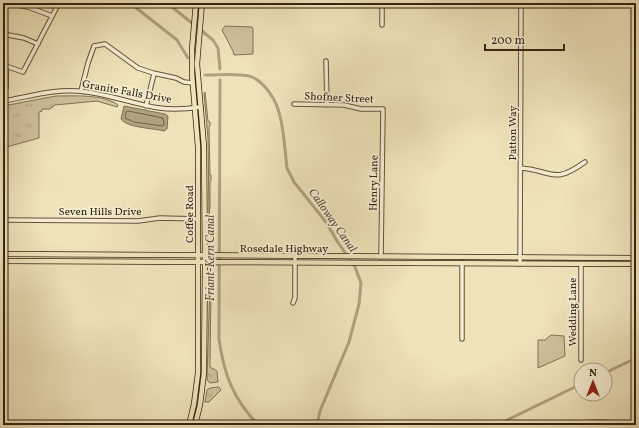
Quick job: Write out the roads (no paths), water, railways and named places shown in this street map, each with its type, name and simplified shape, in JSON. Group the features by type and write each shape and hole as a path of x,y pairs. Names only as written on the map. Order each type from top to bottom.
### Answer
{"main road":[{"name":"Coffee Road","path":"189,425 197,385 198,147 192,49 196,3"},
{"name":"Coffee Road","path":"195,425 203,386 205,262 204,147 198,64 202,3"},
{"name":"Rosedale Highway","path":"3,254 345,257 381,263 636,264"},
{"name":"Rosedale Highway","path":"3,262 347,263 381,257 636,258"},
{"path":"381,263 388,260 409,260 415,257"},
{"path":"551,264 556,261 576,261 584,258"},
{"path":"581,264 585,261 610,261 616,258"}],"street":[{"path":"9,3 28,7 52,16"},
{"path":"6,88 5,66 23,72 59,3"},
{"path":"382,3 382,25"},
{"name":"Patton Way","path":"520,264 521,3"},
{"path":"3,34 24,38 38,44"},
{"path":"81,91 92,51 94,46 99,44 105,44 138,68 154,74 193,83"},
{"path":"326,61 327,105"},
{"path":"146,106 154,74"},
{"name":"Granite Falls Drive","path":"3,101 53,92 81,91 146,106 168,109 201,107"},
{"name":"Shofner Street","path":"294,104 347,105 361,109 382,109"},
{"name":"Henry Lane","path":"381,257 382,109"},
{"path":"521,168 557,176 565,175 585,162"},
{"name":"Seven Hills Drive","path":"3,220 138,221 160,218 198,219"},
{"path":"294,303 295,257"},
{"path":"462,263 462,339"},
{"name":"Wedding Lane","path":"581,264 581,360"},
{"path":"568,425 575,423 636,423"}],"water":[{"path":"124,106 165,114 168,116 167,129 164,131 124,122 121,119"}],"waterway":[{"name":"Calloway Canal","path":"130,3 177,40 188,58"},
{"name":"Friant-Kern Canal","path":"167,3 213,40 218,48 220,69"},
{"name":"Calloway Canal","path":"205,75 244,75 255,78 265,86 273,98 280,116 287,168 294,182 326,222 355,267 361,283 359,304 349,342 320,411 317,425"},
{"name":"Friant-Kern Canal","path":"220,80 219,339 224,364 231,385 242,405 258,425"},
{"name":"Calloway Canal","path":"613,369 636,358"},
{"name":"Calloway Canal","path":"497,425 573,388"}]}
